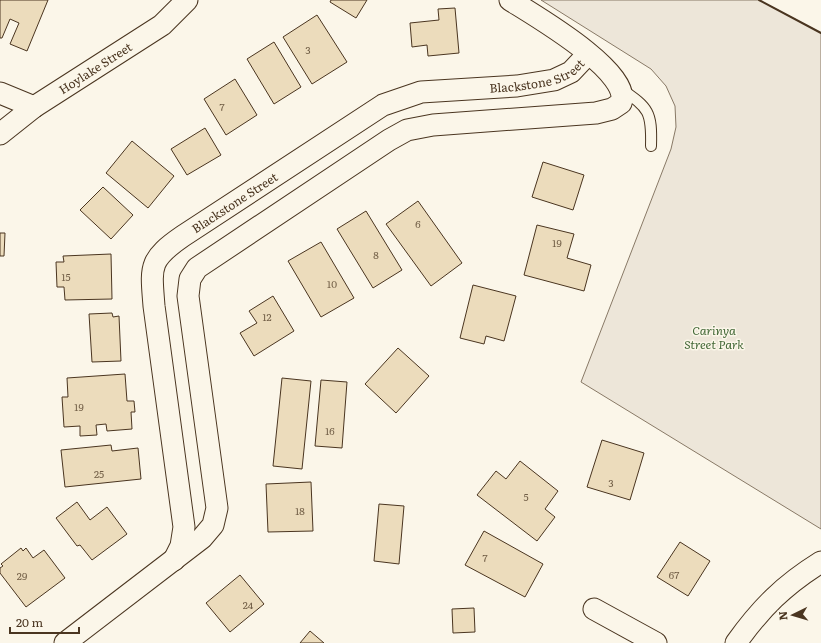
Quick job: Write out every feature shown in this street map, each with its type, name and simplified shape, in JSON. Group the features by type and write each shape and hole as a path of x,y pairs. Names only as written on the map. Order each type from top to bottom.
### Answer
{"street":[{"name":"Hoylake Street","path":"0,134 34,107 162,25 187,0"},
{"path":"510,0 550,25 588,54"},
{"name":"Blackstone Street","path":"66,643 174,560 207,533 213,525 217,514 188,296 190,279 197,268 388,140 407,130 433,125 606,112 621,103 623,96 621,89 609,71 588,54 571,72 547,81 517,86 421,92 383,105 183,236 158,256 154,262 153,272 154,306 184,527 181,546 174,560"},
{"path":"0,93 34,107"},
{"path":"736,643 766,604 804,572 821,562"},
{"path":"594,609 656,643"}],"lane":[{"path":"621,89 640,102 647,110 651,122 651,146"}],"green space":[{"name":"Carinya Street Park","path":"541,0 759,0 821,33 821,529 581,382 671,149 676,127 675,106 666,86 651,69"}],"building":[{"path":"0,0 48,0 27,51 10,44 19,23 10,19 2,38 0,38"},
{"path":"331,0 367,0 356,18 330,2"},
{"path":"455,8 459,53 428,56 427,45 412,47 410,23 439,20 438,9"},
{"path":"317,15 347,62 312,84 283,37"},
{"path":"274,42 301,87 274,104 247,59"},
{"path":"235,79 257,115 226,135 204,99"},
{"path":"205,128 221,155 187,175 171,149"},
{"path":"132,141 174,176 148,208 106,173"},
{"path":"543,162 584,175 573,210 532,197"},
{"path":"103,187 133,215 111,239 80,210"},
{"path":"418,201 462,263 431,286 386,224"},
{"path":"366,211 402,270 373,288 337,229"},
{"path":"537,225 574,234 567,258 591,265 584,291 524,275"},
{"path":"0,233 5,233 4,256 0,256"},
{"path":"321,242 354,298 321,317 288,261"},
{"path":"111,254 112,299 65,300 64,287 57,287 56,262 64,262 63,256"},
{"path":"473,285 516,296 504,341 486,336 484,344 460,338"},
{"path":"273,296 294,331 254,356 240,333 257,323 249,311"},
{"path":"112,313 113,317 119,316 121,361 92,362 89,314"},
{"path":"398,348 429,376 396,413 365,384"},
{"path":"125,374 127,401 134,401 135,412 131,412 132,429 107,431 106,424 96,425 97,435 80,436 80,426 64,427 62,397 68,397 67,378"},
{"path":"282,378 311,381 302,469 273,466"},
{"path":"321,380 347,382 342,448 315,446"},
{"path":"602,440 644,453 630,500 587,487"},
{"path":"111,445 112,451 138,448 141,479 65,487 61,450"},
{"path":"520,461 558,491 545,509 555,517 537,541 477,495 496,471 506,479"},
{"path":"311,482 313,531 268,532 266,484"},
{"path":"77,502 90,520 107,507 127,534 92,560 80,545 77,546 56,518"},
{"path":"379,504 404,506 399,564 374,561"},
{"path":"484,531 543,564 525,597 465,565"},
{"path":"680,542 710,561 688,596 657,577"},
{"path":"21,548 23,551 26,548 33,558 44,550 65,578 26,607 0,573 0,568 3,566 1,564"},
{"path":"240,575 264,604 230,632 206,603"},
{"path":"474,608 475,632 453,633 452,609"},
{"path":"310,631 324,643 300,643"}],"wall":[{"path":"759,0 821,33"}]}
